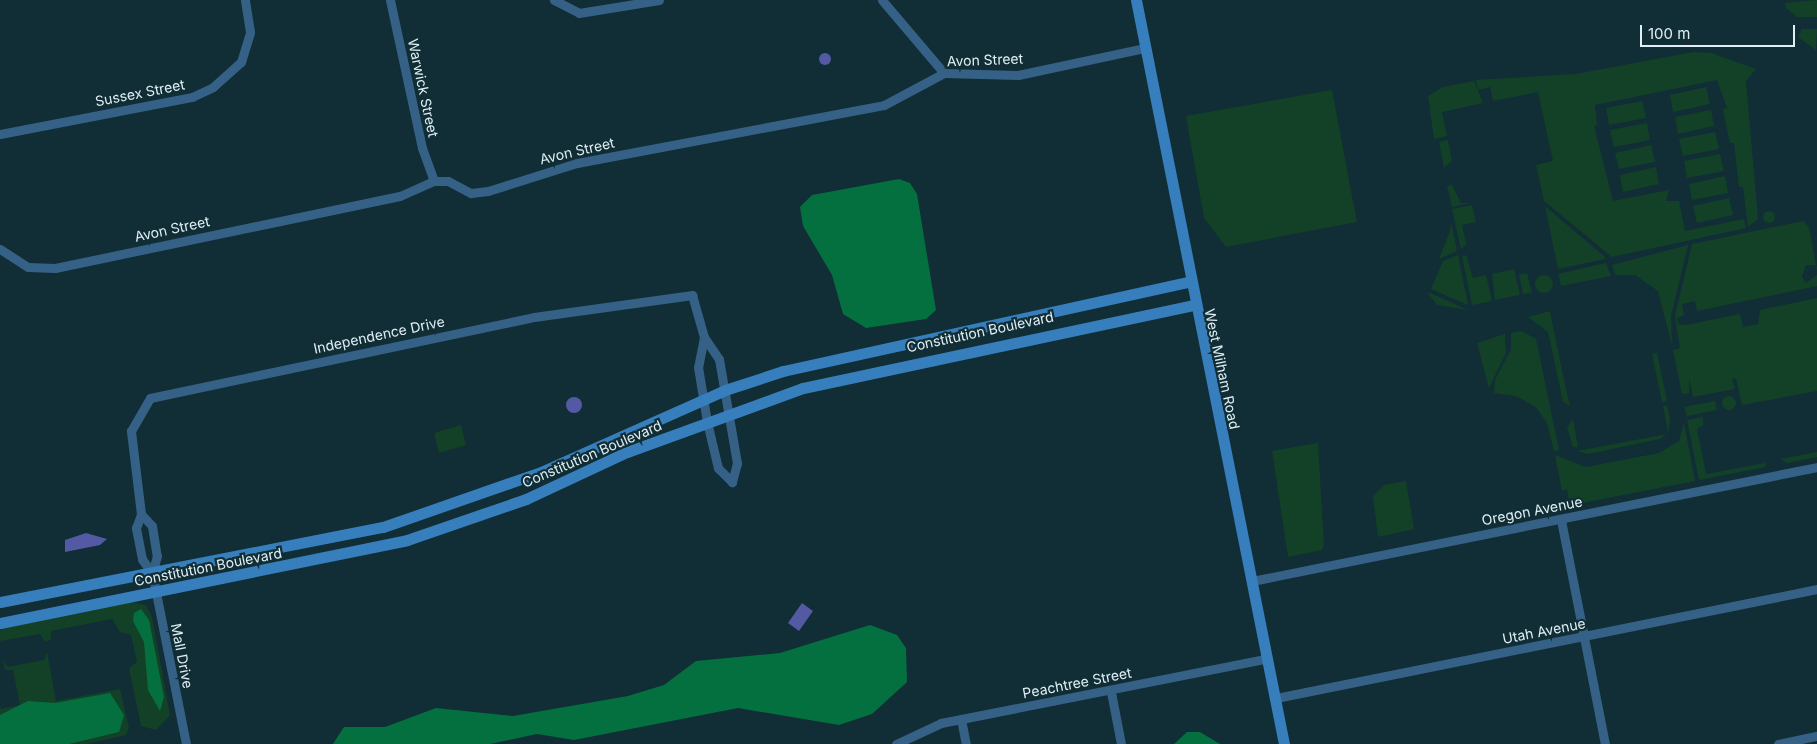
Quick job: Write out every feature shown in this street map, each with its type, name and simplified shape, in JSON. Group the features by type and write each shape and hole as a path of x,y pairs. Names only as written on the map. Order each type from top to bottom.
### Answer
{"street":[{"name":"Sussex Street","path":"0,134 192,97 213,87 241,62 250,32 245,0"},
{"name":"Warwick Street","path":"390,0 422,148 434,181"},
{"path":"554,0 579,14 659,0"},
{"path":"882,0 944,74"},
{"name":"West Milham Road","path":"1136,0 1189,282 1268,658 1284,744"},
{"name":"Avon Street","path":"0,249 16,262 55,268 400,196 434,181 448,181 471,193 488,191 577,163 884,105 944,74 1018,75 1145,48"},
{"name":"Constitution Boulevard","path":"0,602 383,527 541,472 725,390 783,371 918,339 1189,282"},
{"name":"Independence Drive","path":"152,572 142,559 136,528 141,514 131,431 144,402 158,395 534,317 595,312 664,295 692,295 704,337 719,359 737,463 732,482 718,468 707,422 698,355 704,337"},
{"name":"Constitution Boulevard","path":"0,623 156,593 407,540 526,499 627,452 707,422 858,373 1194,305"},
{"name":"Oregon Avenue","path":"1252,581 1817,467"},
{"name":"Independence Drive","path":"141,514 152,526 155,546 152,572"},
{"path":"1561,520 1582,638 1604,744"},
{"name":"Mall Drive","path":"152,572 186,744"},
{"name":"Utah Avenue","path":"1276,698 1817,590"},
{"name":"Peachtree Street","path":"896,744 920,730 961,719 1111,692 1268,658"},
{"path":"1111,692 1121,744"},
{"path":"961,719 966,744"},
{"path":"1778,744 1817,736"}],"green space":[{"path":"1817,0 1817,17 1797,17 1786,8 1785,3"},
{"path":"1802,29 1817,29 1816,50 1798,37"},
{"path":"1693,52 1711,53 1756,69 1746,81 1758,219 1748,227 1743,187 1739,187 1734,143 1730,143 1723,109 1727,108 1717,80 1595,105 1597,125 1594,126 1613,201 1669,190 1666,201 1679,201 1685,231 1744,219 1746,228 1612,257 1544,201 1536,165 1553,161 1538,92 1493,101 1490,87 1478,90 1476,80 1576,74"},
{"path":"1474,81 1483,103 1442,112 1447,136 1434,139 1428,96 1443,87"},
{"path":"1706,87 1710,104 1673,112 1670,95"},
{"path":"1332,90 1357,222 1226,247 1204,218 1186,116"},
{"path":"1642,101 1646,118 1609,125 1606,108"},
{"path":"1711,110 1714,126 1678,134 1675,117"},
{"path":"1647,123 1650,140 1614,147 1610,130"},
{"path":"1715,132 1719,149 1683,156 1679,139"},
{"path":"1448,140 1452,161 1444,168 1439,142"},
{"path":"1651,145 1655,162 1619,169 1615,153"},
{"path":"1720,154 1724,171 1687,178 1684,161"},
{"path":"1656,167 1659,184 1623,192 1620,175"},
{"path":"1725,176 1728,193 1692,200 1689,184"},
{"path":"899,179 910,183 917,194 936,310 926,319 866,328 843,314 832,275 803,226 800,207 812,195"},
{"path":"1452,185 1461,203 1471,203 1452,207 1447,186"},
{"path":"1729,198 1733,215 1697,223 1693,206"},
{"path":"1472,205 1476,222 1462,225 1466,244 1461,249 1452,209"},
{"path":"1545,206 1605,257 1605,259 1558,269"},
{"path":"1769,211 1775,217 1769,223 1763,217"},
{"path":"1803,221 1809,227 1817,271 1815,265 1806,265 1802,277 1806,283 1817,275 1817,286 1697,311 1695,301 1682,304 1684,315 1677,318 1678,324 1686,325 1740,314 1743,327 1758,324 1760,310 1817,298 1817,391 1742,405 1736,378 1732,379 1735,389 1693,397 1689,378 1689,393 1682,394 1673,350 1680,348 1675,316 1692,244"},
{"path":"1451,222 1457,251 1439,259 1450,231"},
{"path":"1688,245 1671,316 1672,345 1658,291 1635,275 1615,275 1612,265"},
{"path":"1458,255 1468,305 1431,289 1443,261"},
{"path":"1466,255 1473,278 1486,275 1492,301 1472,305 1462,256"},
{"path":"1606,263 1611,276 1561,286 1558,274"},
{"path":"1514,269 1520,295 1495,300 1492,274"},
{"path":"1527,273 1532,293 1523,294 1519,275"},
{"path":"1544,275 1550,278 1553,284 1550,290 1544,293 1538,290 1535,284 1538,278"},
{"path":"1427,292 1430,293 1468,310 1437,305"},
{"path":"1550,311 1570,406 1563,402 1548,332 1528,317"},
{"path":"1522,331 1536,339 1559,450 1554,451 1547,423 1536,407 1516,396 1494,393 1495,380 1511,349 1511,333"},
{"path":"1505,334 1506,353 1489,388 1477,343"},
{"path":"1657,353 1667,401 1662,402 1652,354"},
{"path":"1726,396 1732,396 1736,403 1732,410 1726,410 1722,406 1722,400"},
{"path":"1715,401 1717,410 1687,416 1684,407"},
{"path":"1663,406 1667,406 1670,419 1668,433"},
{"path":"1703,417 1703,425 1697,429 1706,474 1765,463 1765,467 1699,480 1687,420"},
{"path":"1573,419 1578,447 1573,447 1567,427"},
{"path":"1684,423 1695,481 1577,504 1569,500 1567,489 1562,491 1555,455 1586,467 1659,453 1679,441"},
{"path":"461,425 466,445 439,453 434,433"},
{"path":"1667,434 1660,439 1588,454 1577,451"},
{"path":"1318,443 1324,545 1322,550 1288,557 1272,451"},
{"path":"1817,452 1817,457 1787,463 1780,459"},
{"path":"1406,481 1414,529 1378,537 1373,496 1384,485"},
{"path":"131,602 146,605 152,617 170,715 156,730 141,726 129,668 137,662 131,635 120,632 112,619 51,631 51,639 45,642 40,634 0,641 0,627"},
{"path":"141,609 149,620 164,697 160,711 148,690 144,642 133,621 134,613"},
{"path":"870,625 897,635 906,648 907,682 872,714 839,725 738,708 574,740 537,734 490,744 333,744 344,727 385,727 436,708 513,716 628,696 664,685 696,661 780,653"},
{"path":"47,652 56,701 120,689 129,728 126,735 87,744 0,744 0,704 1,709 20,705 13,670 5,670 3,660 8,667 44,660"},
{"path":"110,693 124,715 119,732 69,744 0,744 0,715 28,701 55,703"},
{"path":"1187,732 1200,732 1220,744 1174,744"}],"water":[{"path":"823,53 827,53 831,59 827,65 823,65 819,61 819,57"},
{"path":"574,397 582,405 574,413 566,405"},
{"path":"86,533 107,539 100,545 65,552 65,540"},
{"path":"802,603 813,611 799,631 788,623"}]}
